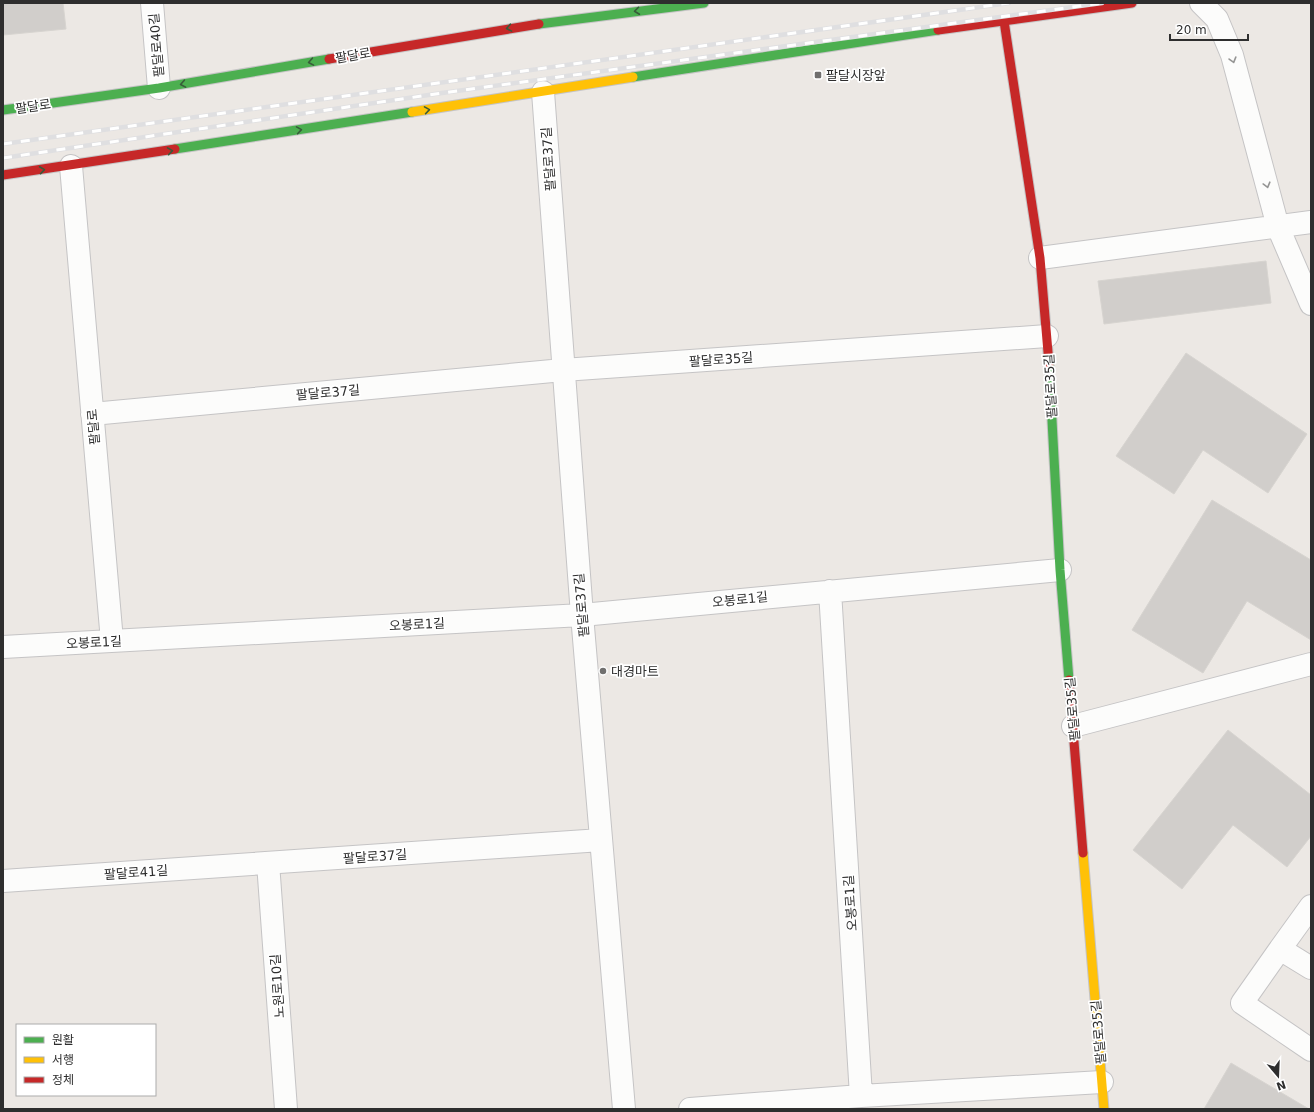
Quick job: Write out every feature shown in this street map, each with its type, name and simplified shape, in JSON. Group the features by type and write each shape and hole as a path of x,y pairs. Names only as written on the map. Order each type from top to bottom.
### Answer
{"main road":[{"name":"팔달로","path":"3,110 159,88 535,24 704,3"},
{"path":"3,175 71,166 896,36 1132,3"},
{"name":"팔달로35길","path":"1004,21 1040,258 1047,336 1060,570 1104,1109"}],"street":[{"name":"팔달로40길","path":"152,3 159,88"},
{"path":"1200,3 1217,19 1232,55 1278,227 1311,304"},
{"name":"팔달로37길","path":"542,92 582,615 624,1109"},
{"name":"팔달로","path":"71,166 112,641"},
{"path":"1040,258 1311,222"},
{"name":"팔달로35길","path":"563,370 1047,336"},
{"name":"팔달로37길","path":"92,414 563,370"},
{"name":"오봉로1길","path":"3,647 582,615 830,590 1060,570"},
{"name":"오봉로1길","path":"830,590 862,1096"},
{"path":"1073,726 1311,664"},
{"name":"팔달로37길","path":"268,863 601,840"},
{"name":"팔달로41길","path":"3,881 268,863"},
{"name":"노원로10길","path":"268,863 286,1109"},
{"path":"1311,906 1242,1003 1311,1050"},
{"path":"1280,949 1311,968"},
{"name":"팔달로35길","path":"862,1096 1102,1082"},
{"path":"690,1109 862,1096"}],"building":[{"path":"3,3 63,3 66,29 3,35"},
{"path":"1266,261 1271,303 1104,324 1098,281"},
{"path":"1186,353 1307,434 1268,493 1203,450 1174,494 1116,456"},
{"path":"1212,500 1311,560 1311,640 1247,601 1203,673 1132,630"},
{"path":"1228,730 1311,795 1311,836 1287,867 1233,825 1182,889 1133,850"},
{"path":"1231,1063 1309,1109 1204,1109"}],"railway":[{"path":"3,144 1009,3"},
{"path":"3,158 442,93 1102,3"}],"traffic: fast":[{"path":"539,24 704,3"},
{"path":"633,77 938,30"},
{"path":"3,110 159,88 329,59"},
{"path":"175,149 412,112"},
{"path":"1049,364 1060,570 1069,680"}],"traffic: slow":[{"path":"412,112 633,77"},
{"path":"1083,853 1104,1109"}],"traffic: jam":[{"path":"938,30 1132,3"},
{"path":"1004,21 1040,258 1049,364"},
{"path":"329,59 539,24"},
{"path":"3,175 175,149"},
{"path":"1069,680 1083,853"}],"place":[{"name":"팔달시장앞","path":"818,75"},
{"name":"대경마트","path":"603,671"}]}
